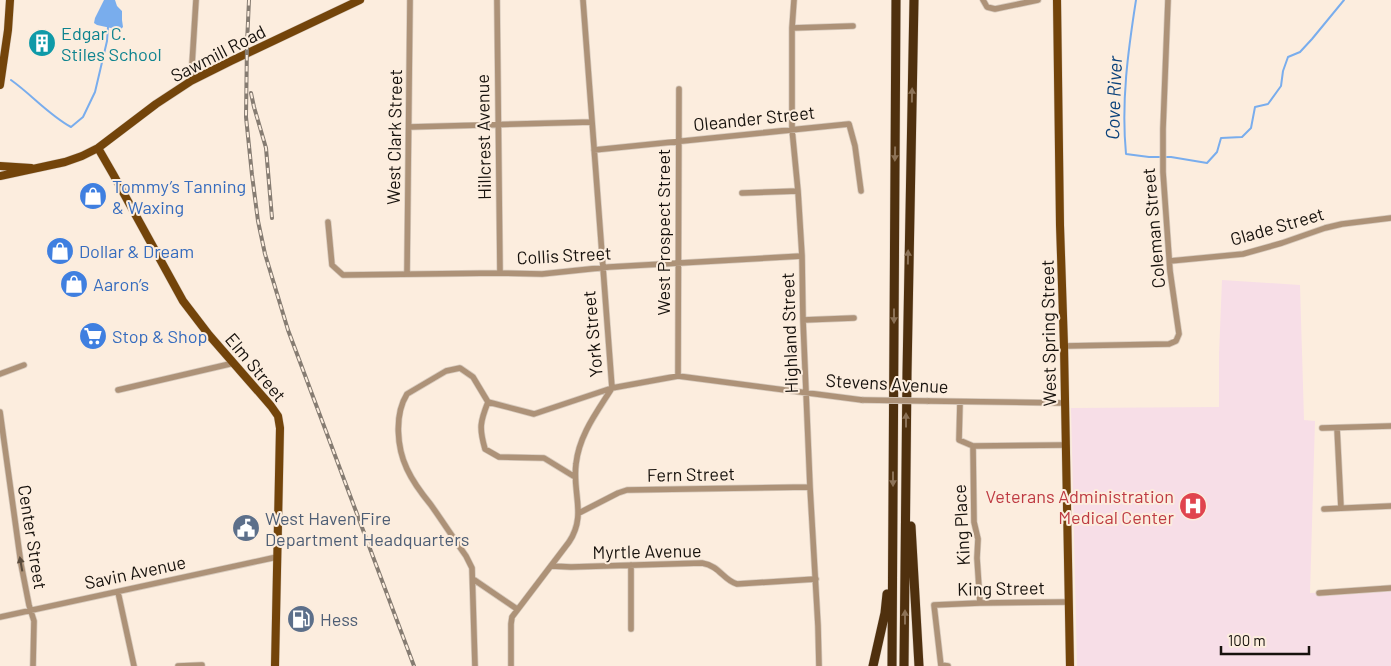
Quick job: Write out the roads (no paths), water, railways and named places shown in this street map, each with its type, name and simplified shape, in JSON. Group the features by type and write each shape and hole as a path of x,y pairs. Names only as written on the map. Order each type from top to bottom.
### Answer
{"highway":[{"path":"892,666 896,0"},
{"path":"904,666 908,266 914,0"},
{"path":"906,437 919,666"},
{"path":"873,666 885,614 893,498"}],"main road":[{"path":"0,85 8,30 10,0"},
{"name":"West Spring Street","path":"1057,0 1070,666"},
{"name":"Sawmill Road","path":"0,176 65,162 98,148 156,104 192,81 357,1"},
{"name":"Elm Street","path":"98,148 182,301 278,416 275,666"},
{"path":"0,166 32,169"}],"street":[{"path":"192,81 196,0"},
{"name":"West Clark Street","path":"407,274 410,0"},
{"name":"Hillcrest Avenue","path":"497,0 500,273"},
{"name":"York Street","path":"512,666 512,617 576,530 579,513 575,477 581,441 612,388 584,0"},
{"name":"Highland Street","path":"794,0 792,28 792,129 802,256 806,394 819,666"},
{"path":"983,0 987,7 998,9 1038,0"},
{"name":"Coleman Street","path":"1064,346 1146,346 1169,344 1176,341 1179,334 1170,271 1163,172 1168,0"},
{"path":"792,28 853,26"},
{"name":"West Prospect Street","path":"678,376 679,89"},
{"path":"409,127 592,122"},
{"name":"Oleander Street","path":"594,150 849,124 855,146 861,190"},
{"path":"742,193 798,191"},
{"name":"Glade Street","path":"1170,261 1243,254 1325,228 1391,218"},
{"name":"Collis Street","path":"328,222 332,265 343,275 542,274 602,268 802,256"},
{"path":"803,320 854,318"},
{"path":"118,390 234,363"},
{"path":"0,374 24,365"},
{"path":"475,666 472,568 466,556 407,470 401,450 399,425 404,400 411,391 446,371 460,368 473,377 488,402 481,419 481,436 485,449 499,457 544,458 575,477"},
{"name":"Stevens Avenue","path":"488,402 534,414 612,388 678,376 862,400 1064,403"},
{"path":"960,402 959,440 972,446 1066,445"},
{"name":"Center Street","path":"0,412 21,564 34,620 33,666"},
{"path":"1322,428 1391,426"},
{"path":"1337,428 1341,508"},
{"name":"King Place","path":"972,446 974,522 978,539 977,558 980,602"},
{"name":"Fern Street","path":"579,513 627,490 810,487"},
{"path":"1324,509 1391,506"},
{"name":"Savin Avenue","path":"0,617 277,557"},
{"name":"Myrtle Avenue","path":"551,566 706,563 717,568 731,582 738,584 816,579"},
{"path":"631,565 631,628"},
{"path":"473,579 517,609"},
{"path":"1319,593 1391,588"},
{"path":"118,592 134,666"},
{"name":"King Street","path":"941,666 934,605 980,602 1068,602"},
{"path":"178,666 202,664"},
{"path":"941,666 948,666"}],"water":[{"path":"104,0 115,0 117,6 122,11 123,27 120,30 94,23"}],"waterway":[{"name":"Cove River","path":"1136,0 1125,96 1126,154 1171,157 1207,163 1217,152 1221,138 1242,137 1251,128 1255,107 1268,104 1281,86 1283,71 1288,57 1300,52 1344,0"},
{"name":"Cove River","path":"11,80 55,117 71,127 83,117 95,92 107,41 108,27"}],"railway":[{"path":"249,0 246,117 258,221 265,254 288,330 414,666"},
{"path":"251,93 266,148 272,218"}],"place":[{"name":"Edgar C. Stiles School","path":"42,43"},
{"name":"Tommy’s Tanning & Waxing","path":"93,196"},
{"name":"Dollar & Dream","path":"60,251"},
{"name":"Aaron’s","path":"74,284"},
{"name":"Stop & Shop","path":"93,336"},
{"name":"Veterans Administration Medical Center","path":"1193,506"},
{"name":"West Haven Fire Department Headquarters","path":"246,528"},
{"name":"Hess","path":"301,619"}]}
